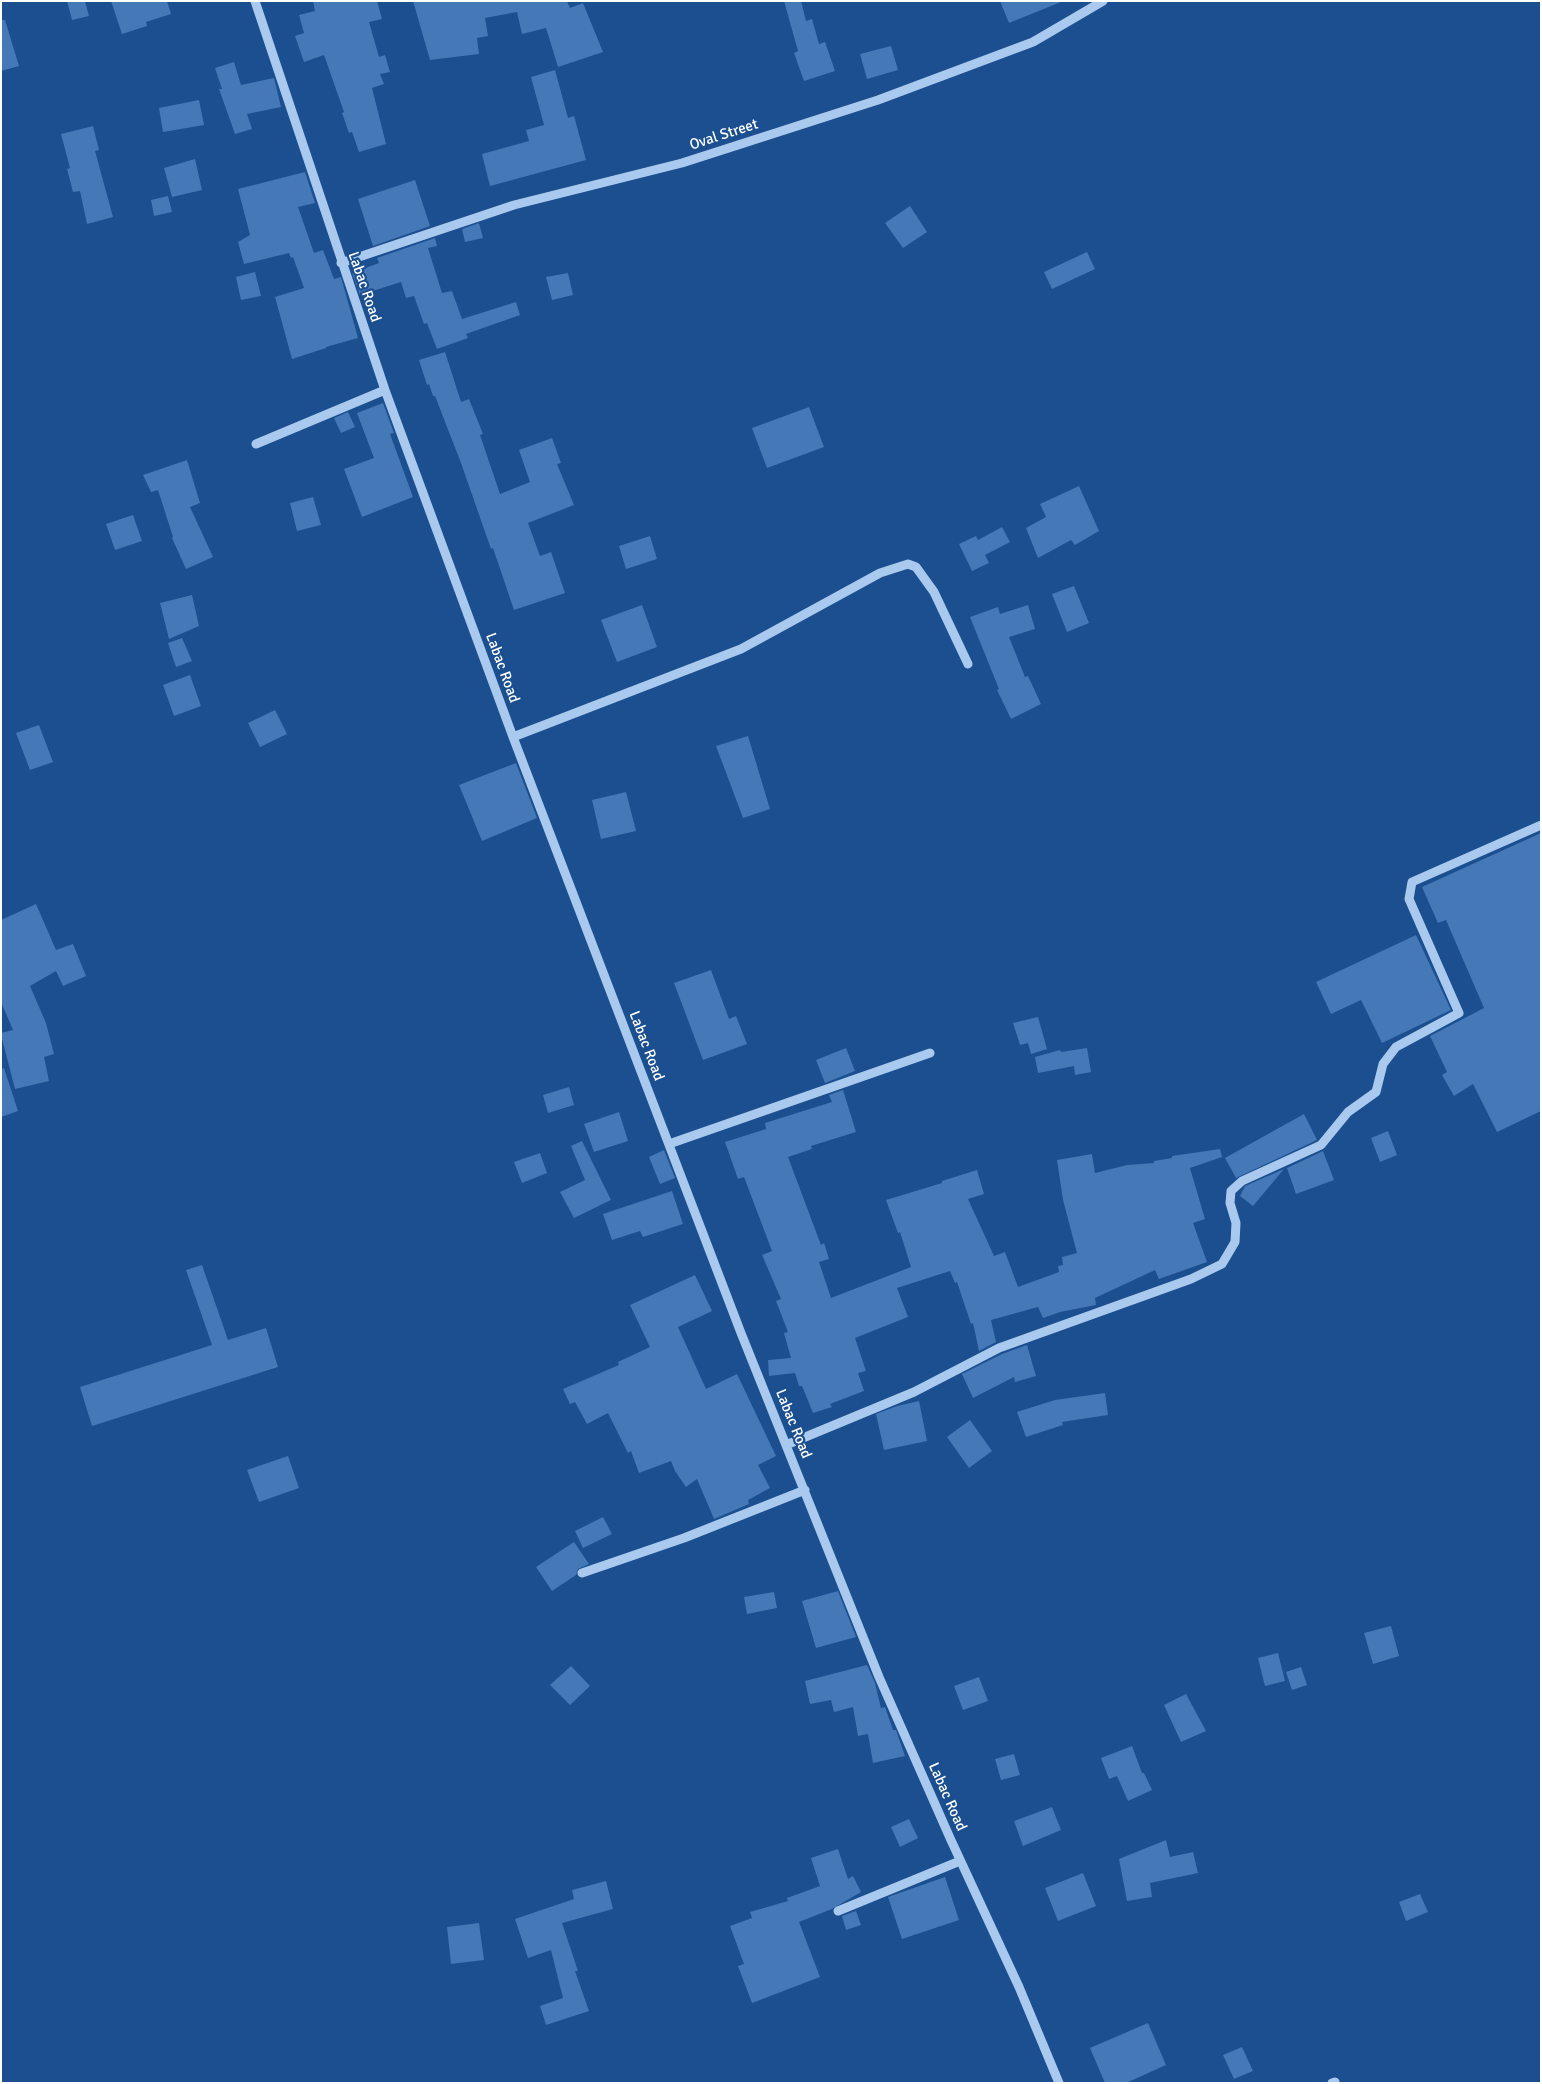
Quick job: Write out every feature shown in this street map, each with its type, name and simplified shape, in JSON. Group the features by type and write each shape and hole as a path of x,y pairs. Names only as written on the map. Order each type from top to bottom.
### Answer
{"street":[{"name":"Labac Road","path":"254,1 385,390 513,737 669,1144 786,1445 880,1677 960,1861 1020,1987 1059,2083"},
{"name":"Oval Street","path":"341,263 514,205 682,163 878,100 1033,42 1104,1"},
{"path":"256,444 385,390"},
{"path":"513,737 741,649 880,573 908,564 916,567 934,592 968,664"},
{"path":"786,1445 914,1392 998,1348 1191,1279 1222,1264 1235,1242 1236,1223 1230,1203 1231,1191 1242,1181 1321,1145 1348,1112 1376,1092 1383,1064 1396,1047 1458,1013 1409,899 1412,882 1541,825"},
{"path":"669,1144 930,1053"},
{"path":"582,1573 684,1538 805,1490"},
{"path":"838,1910 960,1861"}],"building":[{"path":"67,1 85,1 89,16 72,20"},
{"path":"111,1 167,1 171,14 146,22 147,26 122,34"},
{"path":"313,1 377,1 382,19 369,22 379,57 385,55 390,72 380,74 384,84 372,88 386,144 359,152 352,132 349,133 342,113 344,112 324,55 304,62 295,36 304,33 299,15 315,11"},
{"path":"413,1 567,1 570,8 583,3 603,52 558,67 546,28 522,34 517,12 485,18 488,36 477,38 479,54 430,60"},
{"path":"784,1 801,1 806,21 812,19 819,44 825,42 835,71 804,81 794,53 798,51"},
{"path":"1000,1 1061,1 1061,2 1009,23"},
{"path":"1,20 5,20 19,66 1,71"},
{"path":"891,46 898,70 867,79 860,54"},
{"path":"234,62 241,85 274,78 281,107 247,114 252,129 235,134 219,89 222,89 215,68"},
{"path":"555,70 568,118 574,116 586,160 490,186 482,154 529,141 526,130 544,125 531,77"},
{"path":"199,100 204,125 163,132 159,108"},
{"path":"93,126 99,150 95,151 113,217 87,224 80,191 73,192 67,169 70,168 61,134"},
{"path":"195,159 202,190 172,197 164,168"},
{"path":"305,172 315,203 298,207 314,253 323,250 334,279 341,277 358,338 292,359 275,297 304,288 293,257 291,258 289,253 244,264 238,242 250,235 238,189"},
{"path":"415,180 430,226 373,246 358,199"},
{"path":"168,196 172,212 154,216 151,200"},
{"path":"910,206 927,232 903,248 885,223"},
{"path":"479,223 483,238 465,242 462,229"},
{"path":"435,238 437,246 428,248 442,293 452,291 462,319 516,302 520,315 466,334 468,338 437,349 427,323 424,324 414,296 406,298 401,282 360,295 352,273 379,263 377,258"},
{"path":"1087,252 1095,269 1052,289 1044,272"},
{"path":"255,272 261,296 241,300 236,277"},
{"path":"568,273 573,295 552,300 546,277"},
{"path":"445,352 461,402 469,399 483,434 480,435 500,494 530,482 519,450 552,438 561,463 557,464 574,505 528,523 540,556 551,552 565,593 514,610 461,463 435,396 433,396 429,384 427,385 419,360"},
{"path":"383,403 394,433 390,434 413,497 362,517 344,469 374,458 357,413"},
{"path":"809,407 824,447 767,468 752,428"},
{"path":"348,412 355,427 341,433 334,418"},
{"path":"187,460 200,503 190,507 213,557 186,569 172,538 158,490 151,492 143,475"},
{"path":"1079,486 1099,531 1075,545 1071,540 1038,558 1026,528 1046,517 1040,504"},
{"path":"313,497 321,525 297,531 290,503"},
{"path":"133,515 142,541 115,550 106,524"},
{"path":"1002,527 1010,542 985,555 989,563 972,571 959,544 976,536 978,540"},
{"path":"650,536 657,559 626,569 619,546"},
{"path":"1074,586 1089,623 1067,632 1052,594"},
{"path":"192,595 199,626 169,639 160,603"},
{"path":"642,605 657,647 617,662 601,620"},
{"path":"1028,605 1035,629 1009,637 1025,677 1028,676 1041,704 1011,719 997,690 999,689 970,617 998,607 1000,614"},
{"path":"182,638 192,661 176,667 168,643"},
{"path":"190,675 201,706 174,716 163,685"},
{"path":"275,710 287,734 260,747 248,723"},
{"path":"39,725 53,762 30,770 16,733"},
{"path":"748,736 770,809 743,818 716,746"},
{"path":"516,763 537,818 482,841 459,785"},
{"path":"626,792 636,831 601,839 592,800"},
{"path":"1541,833 1541,1111 1497,1132 1473,1084 1454,1096 1442,1075 1447,1072 1430,1036 1484,1008 1446,920 1438,923 1422,887"},
{"path":"36,904 56,950 73,944 86,976 63,986 56,971 30,986 46,1023 54,1054 44,1057 49,1081 15,1089 1,1035 1,1033 13,1030 1,1002 1,920"},
{"path":"1416,935 1451,1010 1382,1043 1361,1000 1331,1014 1316,982"},
{"path":"711,970 729,1019 736,1016 747,1044 703,1060 674,983"},
{"path":"1038,1017 1047,1049 1031,1054 1028,1043 1020,1045 1013,1023"},
{"path":"846,1048 855,1071 825,1083 816,1060"},
{"path":"1087,1048 1091,1072 1075,1075 1074,1066 1038,1073 1035,1057 1060,1050 1061,1052"},
{"path":"4,1068 18,1111 1,1117 1,1069"},
{"path":"569,1087 574,1105 548,1113 543,1095"},
{"path":"843,1090 856,1132 811,1146 812,1149 788,1157 821,1245 824,1243 829,1259 819,1262 831,1298 911,1267 900,1232 898,1233 886,1200 977,1170 984,1194 968,1199 994,1256 1005,1252 1018,1287 1059,1272 1058,1266 1063,1265 1062,1257 1077,1253 1063,1200 1057,1160 1092,1154 1095,1173 1127,1165 1154,1163 1154,1161 1172,1158 1172,1156 1220,1149 1222,1157 1190,1168 1205,1219 1193,1223 1207,1262 1159,1279 1155,1270 1095,1298 1096,1305 1060,1312 1043,1318 1038,1307 991,1320 996,1342 979,1351 973,1323 971,1324 957,1282 955,1283 950,1271 897,1288 908,1317 855,1338 866,1371 858,1373 864,1391 830,1404 832,1407 813,1413 802,1386 799,1386 795,1373 769,1376 768,1360 791,1358 784,1333 788,1332 776,1301 781,1299 762,1255 772,1251 744,1177 738,1179 725,1142 766,1129 765,1123 832,1102 829,1095"},
{"path":"619,1112 628,1141 594,1152 584,1124"},
{"path":"1304,1114 1317,1140 1236,1178 1225,1158"},
{"path":"1388,1131 1397,1155 1380,1162 1371,1138"},
{"path":"582,1141 611,1200 574,1218 560,1192 585,1180 571,1146"},
{"path":"664,1150 675,1178 660,1184 649,1157"},
{"path":"1323,1151 1334,1180 1296,1194 1287,1168"},
{"path":"540,1153 547,1173 522,1183 514,1162"},
{"path":"1284,1169 1253,1206 1240,1196 1245,1186"},
{"path":"672,1191 683,1224 643,1237 640,1231 612,1240 603,1214"},
{"path":"202,1265 228,1340 266,1328 278,1367 92,1426 80,1387 212,1345 186,1270"},
{"path":"695,1275 712,1311 678,1327 706,1389 737,1374 776,1456 758,1465 770,1488 748,1500 749,1504 714,1519 697,1479 686,1487 675,1471 671,1461 639,1473 631,1451 628,1453 608,1413 587,1424 575,1402 570,1404 563,1389 619,1365 618,1362 650,1347 630,1305"},
{"path":"1027,1345 1036,1376 1015,1382 1014,1377 973,1398 962,1374 1002,1354"},
{"path":"1105,1393 1108,1415 1062,1422 1063,1425 1026,1437 1017,1412 1055,1400"},
{"path":"919,1401 927,1441 884,1450 876,1414 897,1406"},
{"path":"970,1420 992,1451 969,1468 947,1437"},
{"path":"288,1456 299,1488 259,1502 247,1470"},
{"path":"603,1517 612,1534 583,1548 575,1531"},
{"path":"574,1542 589,1564 578,1569 576,1575 552,1591 536,1567"},
{"path":"838,1591 856,1637 816,1648 802,1601"},
{"path":"774,1592 777,1608 747,1614 744,1597"},
{"path":"1391,1626 1399,1656 1373,1664 1364,1633"},
{"path":"1278,1653 1285,1681 1265,1686 1258,1658"},
{"path":"867,1665 875,1683 881,1708 885,1707 905,1756 873,1763 868,1734 858,1736 853,1707 834,1712 831,1700 810,1704 805,1681"},
{"path":"571,1666 590,1686 570,1705 550,1685"},
{"path":"1301,1667 1307,1685 1292,1690 1286,1672"},
{"path":"979,1677 988,1701 963,1710 954,1686"},
{"path":"1186,1694 1206,1731 1181,1742 1164,1705"},
{"path":"1132,1746 1142,1773 1144,1773 1152,1790 1128,1801 1117,1776 1109,1779 1101,1758"},
{"path":"1014,1754 1020,1775 1001,1780 995,1759"},
{"path":"1052,1807 1061,1830 1023,1846 1014,1821"},
{"path":"909,1819 918,1838 900,1847 891,1827"},
{"path":"1166,1840 1170,1857 1193,1852 1198,1873 1150,1883 1152,1897 1127,1901 1119,1859"},
{"path":"838,1849 848,1879 853,1876 861,1892 832,1909 799,1922 820,1977 752,2003 738,1966 744,1964 730,1926 752,1918 750,1912 788,1901 787,1898 820,1886 811,1858"},
{"path":"1083,1873 1096,1906 1058,1921 1045,1888"},
{"path":"945,1877 959,1920 902,1939 888,1897"},
{"path":"606,1881 613,1909 562,1923 578,1971 575,1971 589,2011 546,2025 540,2006 563,1998 551,1950 528,1958 515,1919 574,1899 572,1890"},
{"path":"1420,1894 1428,1912 1406,1921 1399,1902"},
{"path":"856,1911 861,1925 846,1930 842,1916"},
{"path":"479,1923 484,1960 451,1964 447,1927"},
{"path":"1148,2023 1166,2065 1126,2083 1105,2083 1090,2048"},
{"path":"1242,2047 1253,2071 1234,2079 1223,2055"}]}
